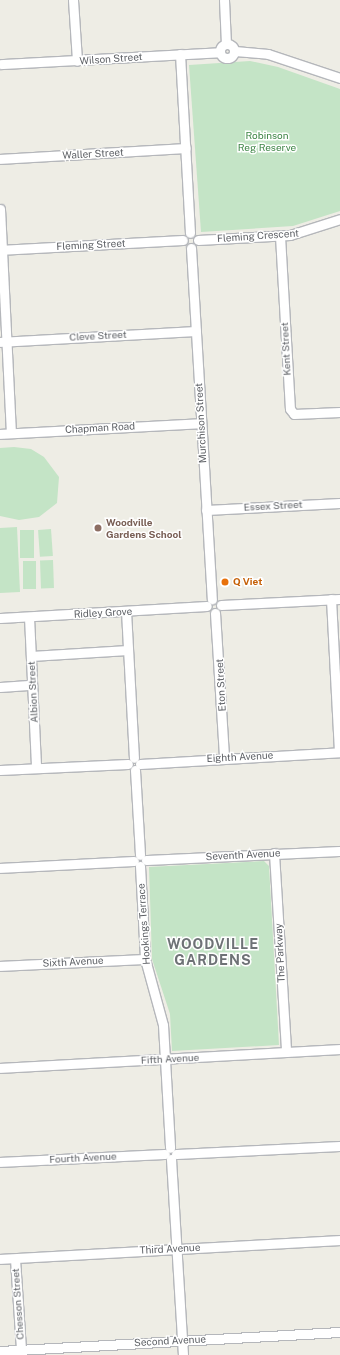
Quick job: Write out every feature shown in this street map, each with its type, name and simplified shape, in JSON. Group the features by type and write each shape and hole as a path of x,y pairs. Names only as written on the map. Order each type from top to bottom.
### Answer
{"street":[{"path":"73,0 77,61"},
{"path":"220,52 226,44 224,0"},
{"path":"226,44 235,51 268,54 340,78"},
{"name":"Wilson Street","path":"0,64 220,52 226,58 235,51"},
{"path":"180,54 190,233 198,240 191,248 183,240 190,233"},
{"name":"Waller Street","path":"0,159 186,148"},
{"path":"0,209 3,341 11,433"},
{"name":"Fleming Crescent","path":"198,240 280,236 308,232 340,219"},
{"name":"Kent Street","path":"280,236 290,409 294,414 340,412"},
{"name":"Fleming Street","path":"1,250 183,240"},
{"name":"Murchison Street","path":"191,248 206,510 209,603"},
{"name":"Cleve Street","path":"3,341 196,330"},
{"name":"Chapman Road","path":"0,434 200,423"},
{"name":"Essex Street","path":"206,510 340,502"},
{"path":"209,603 218,609 335,599 340,752"},
{"name":"Ridley Grove","path":"0,618 126,611 209,603"},
{"name":"Eton Street","path":"218,609 224,758"},
{"name":"Hookings Terrace","path":"126,611 145,959 162,1018 166,1059 183,1355"},
{"name":"Albion Street","path":"29,617 36,768"},
{"path":"31,656 128,650"},
{"path":"0,687 32,685"},
{"name":"Eighth Avenue","path":"0,770 340,752"},
{"name":"Seventh Avenue","path":"0,868 340,850"},
{"name":"The Parkway","path":"274,853 286,1052"},
{"name":"Sixth Avenue","path":"0,966 145,959"},
{"name":"Fifth Avenue","path":"0,1068 340,1049"},
{"name":"Fourth Avenue","path":"0,1162 340,1146"},
{"name":"Third Avenue","path":"0,1259 340,1240"},
{"name":"Chesson Street","path":"15,1259 21,1350"},
{"name":"Second Avenue","path":"0,1351 340,1332"}],"green space":[{"name":"Robinson Reg Reserve","path":"250,61 278,67 340,89 340,211 293,226 201,232 189,65"},
{"path":"14,447 31,449 44,457 59,477 57,503 39,517 19,520 0,516 0,448"},
{"path":"17,527 20,592 0,593 0,528"},
{"path":"51,529 53,556 40,557 38,530"},
{"path":"20,530 34,530 34,558 20,558"},
{"path":"40,560 53,560 54,588 41,588"},
{"path":"23,561 36,561 36,589 23,589"},
{"path":"264,861 269,866 279,1045 172,1051 170,1014 152,959 149,867"}],"place":[{"name":"Woodville Gardens School","path":"98,528"},
{"name":"Q Viet","path":"225,582"}],"district":[{"name":"WOODVILLE GARDENS","path":"213,952"}]}
